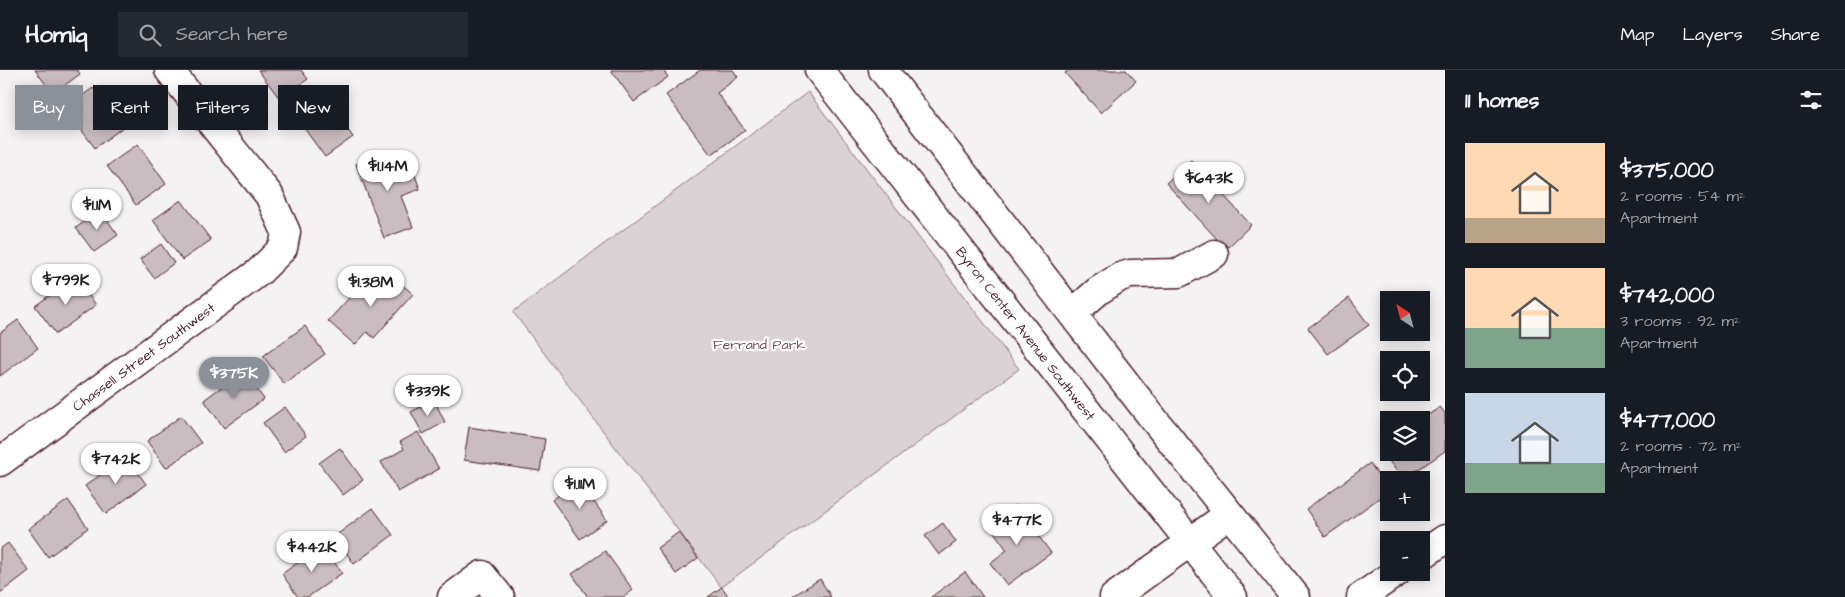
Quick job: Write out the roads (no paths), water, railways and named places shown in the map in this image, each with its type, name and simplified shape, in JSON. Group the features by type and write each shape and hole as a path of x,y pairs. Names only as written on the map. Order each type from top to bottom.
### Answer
{"main road":[{"name":"Chassell Street Southwest","path":"0,462 259,272 283,248 286,232 269,195 169,70"},
{"name":"Byron Center Avenue Southwest","path":"819,70 1233,597"},
{"path":"883,70 1229,514 1296,597"},
{"path":"1073,312 1120,277 1130,274 1179,273 1214,254"},
{"path":"1114,597 1229,514"},
{"path":"1430,550 1445,540"},
{"path":"452,597 482,575 500,597"},
{"path":"1362,597 1384,581"}],"park label":[{"name":"Ferrand Park","path":"759,344"}]}
